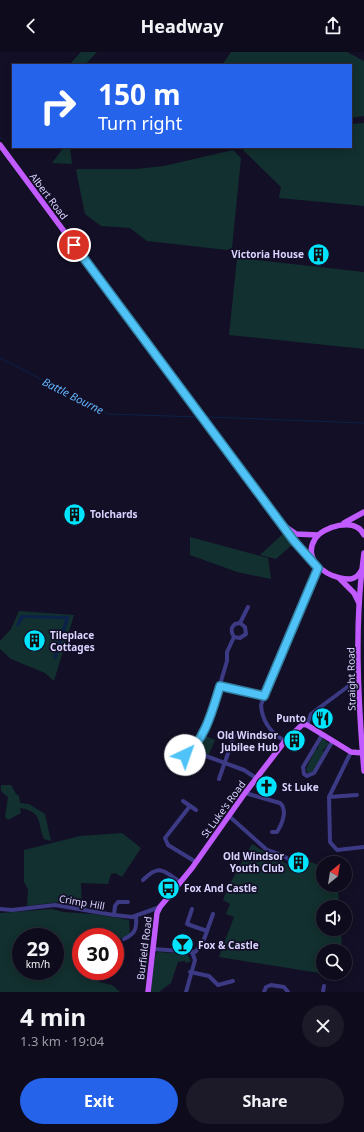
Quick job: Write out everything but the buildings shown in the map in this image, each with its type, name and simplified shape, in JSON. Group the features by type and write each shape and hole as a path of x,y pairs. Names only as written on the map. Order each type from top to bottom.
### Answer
{"main road":[{"name":"Albert Road","path":"0,145 294,541 317,566"},
{"path":"283,525 296,534 318,535 364,512"},
{"path":"340,525 355,524 361,528 364,534"},
{"path":"318,535 315,538 311,551 317,566 339,578 354,593 359,603"},
{"name":"Straight Road","path":"364,553 362,587 359,603 359,675 364,771"},
{"path":"339,578 354,579 358,576 362,569"},
{"path":"305,724 332,742 351,752 363,753"},
{"name":"St Luke's Road","path":"160,907 196,862 256,778 285,741 305,724"},
{"name":"Burfield Road","path":"148,992 160,907"}],"street":[{"path":"285,741 270,729 264,720 261,705 317,566"},
{"path":"234,637 231,632 231,628 235,624 240,623 248,607"},
{"path":"234,637 240,638 245,634 245,627 240,623"},
{"path":"180,764 185,755 193,749 213,708 227,661 227,652 234,637"},
{"name":"St Luke's Road","path":"305,724 311,714 350,685 359,675"},
{"path":"220,686 264,696"},
{"path":"322,735 303,767 304,774 307,776 314,773 332,742"},
{"path":"219,779 234,736"},
{"path":"193,749 195,752 244,770 256,778"},
{"path":"351,752 329,797 330,842 337,850 364,847"},
{"path":"245,793 280,803 284,806 285,811 280,828 277,832 272,832"},
{"path":"329,797 357,795"},
{"path":"183,801 196,810"},
{"path":"190,806 165,838 165,841 168,845 196,862"},
{"path":"229,816 266,850 284,856 292,862"},
{"path":"143,880 155,870 160,870 180,882"},
{"path":"114,915 115,906 118,902 128,902"},
{"name":"Crimp Hill","path":"0,909 12,910 55,905 114,915 136,917"},
{"path":"124,939 136,929 136,917 152,909 160,907"},
{"path":"192,909 187,924 207,931"},
{"path":"153,949 192,952 199,950 213,914"},
{"path":"186,992 190,972 195,960 192,952"},
{"path":"190,972 209,976 218,985 233,982"},
{"path":"264,992 266,987 271,984 284,987 288,992"}],"green space":[{"path":"81,52 97,52 86,64 70,64"},
{"path":"231,52 347,52 364,61 364,116 352,118 352,64 223,64"},
{"path":"364,123 364,206 279,198 281,187 242,148 352,148 352,124"},
{"path":"63,148 70,148 72,164 52,163"},
{"path":"233,150 241,158 232,248 227,250 147,241 130,228 101,226 85,214 76,170 78,169 136,169 164,166"},
{"path":"237,258 364,272 364,349 229,335"},
{"path":"284,533 293,544 276,559 260,555"},
{"path":"190,537 268,558 271,579 237,572 190,555"},
{"path":"19,611 74,615 54,681 45,673 11,659 0,649 0,641 11,629"},
{"path":"201,734 215,740 209,754 210,756 197,749 196,746 198,746 204,736"},
{"path":"321,739 324,739 329,744 322,751 325,752 313,772 308,774 306,769 316,748 317,750"},
{"path":"1,785 11,785 16,794 19,796 20,803 29,804 45,814 51,841 44,839 38,819 33,812 20,808 21,813 8,820 5,817 8,797 1,791"},
{"path":"122,833 141,848 122,877 115,873 111,874 108,884 81,883 82,906 62,904 60,902 27,906 28,889 24,882 24,850 80,836"},
{"path":"252,844 265,852 266,850 272,856 299,870 302,870 308,861 316,864 316,892 338,892 339,900 316,900 316,936 341,936 342,944 316,944 316,973 219,957 234,917 226,914 230,904 223,900 228,887"},
{"path":"52,909 63,912 94,914 129,920 130,934 124,937 124,928 72,928 72,980 100,980 99,982 112,985 120,992 0,992 0,913"},
{"path":"156,953 187,954 191,961 187,963 184,961 178,962 171,983 159,992 149,992"}],"water":[{"path":"20,615 70,616 56,660 53,658 65,619 24,618 18,627 16,626"}],"waterway":[{"path":"78,243 269,500"},
{"name":"Battle Bourne","path":"0,358 108,414 198,417"},
{"name":"Battle Bourne","path":"209,417 364,423"}],"place":[{"name":"Victoria House","path":"319,254"},
{"name":"Tolchards","path":"74,514"},
{"name":"Tileplace Cottages","path":"34,641"},
{"name":"Punto","path":"322,718"},
{"name":"Old Windsor Jubilee Hub","path":"294,741"},
{"name":"St Luke","path":"267,787"},
{"name":"Old Windsor Youth Club","path":"299,862"},
{"name":"Fox And Castle","path":"168,888"},
{"name":"Fox & Castle","path":"183,945"}],"route":[{"path":"74,245 294,541 318,568 264,696 220,686 213,708 199,739 193,749 185,755"}]}
